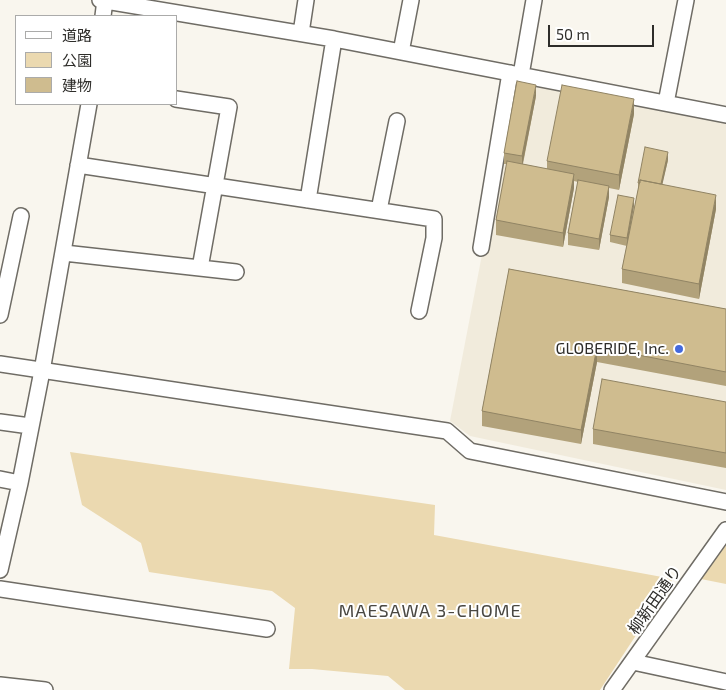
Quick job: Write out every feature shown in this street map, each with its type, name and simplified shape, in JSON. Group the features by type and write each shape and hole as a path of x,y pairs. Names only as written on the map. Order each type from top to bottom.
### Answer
{"street":[{"path":"103,15 104,0 334,39 726,115"},
{"path":"301,33 306,0"},
{"path":"401,52 411,0"},
{"path":"481,248 516,74 534,0"},
{"path":"666,102 686,0"},
{"path":"308,200 334,39"},
{"path":"178,99 229,107 200,268"},
{"path":"0,570 20,483 42,371 89,105"},
{"path":"379,210 397,121"},
{"path":"78,164 434,219 434,238 419,311"},
{"path":"0,315 21,216"},
{"path":"64,253 236,272"},
{"path":"0,364 446,431 470,451 726,502"},
{"path":"0,422 30,426"},
{"path":"0,479 20,483"},
{"name":"柳新田通り","path":"612,690 726,530"},
{"path":"0,589 267,629"},
{"path":"633,662 726,682"},
{"path":"0,685 45,690"}],"shaded area":[{"path":"515,83 726,123 726,490 470,436 450,421"}],"green space":[{"path":"70,452 435,505 434,535 673,579 600,690 405,690 388,676 312,669 289,669 295,608 272,591 149,572 141,543 82,505"},
{"path":"726,545 726,584 701,579"}],"building":[{"path":"517,81 536,85 522,156 504,153"},
{"path":"562,85 634,99 619,175 547,161"},
{"path":"645,147 668,152 661,184 640,180 640,183 638,183"},
{"path":"507,161 574,174 563,233 496,220"},
{"path":"578,180 609,186 599,239 568,233"},
{"path":"640,180 716,195 699,284 622,269"},
{"path":"618,195 634,198 627,238 610,235"},
{"path":"509,269 726,309 726,372 597,347 581,430 482,411"},
{"path":"602,379 726,402 726,453 593,429"}],"place":[{"name":"GLOBERIDE, Inc.","path":"679,349"}],"district":[{"name":"MAESAWA 3-CHOME","path":"430,611"}]}
